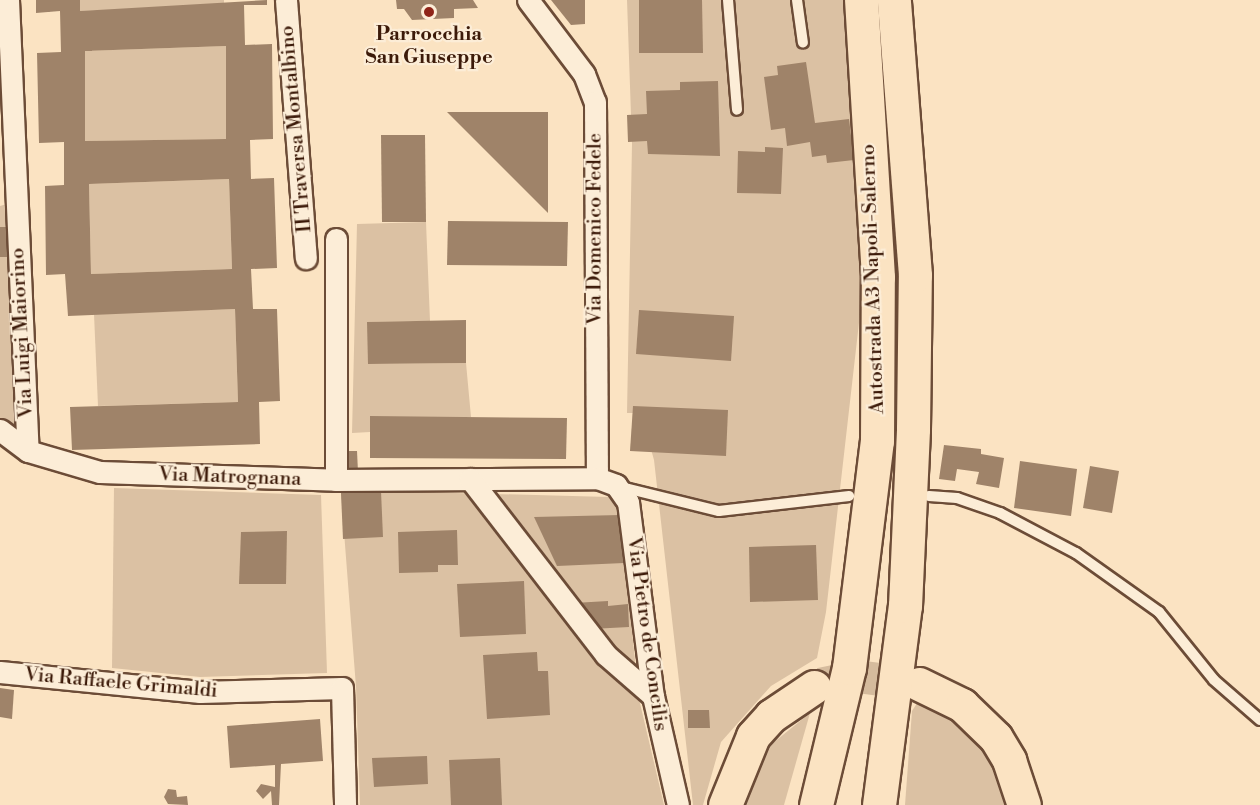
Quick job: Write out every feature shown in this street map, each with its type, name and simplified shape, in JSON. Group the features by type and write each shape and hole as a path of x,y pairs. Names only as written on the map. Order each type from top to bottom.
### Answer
{"highway":[{"name":"Autostrada A3 Napoli-Salerno","path":"816,805 849,668 877,441 878,277 861,0"},
{"name":"Autostrada A3 Napoli-Salerno","path":"879,805 905,606 913,429 915,275 894,0"},
{"path":"919,684 962,705 996,738 1009,760 1024,805"},
{"path":"726,805 753,736 771,716 814,687"}],"street":[{"name":"Via Luigi Maiorino","path":"8,0 28,451"},
{"name":"II Traversa Montalbino","path":"286,0 306,258"},
{"name":"Via Domenico Fedele","path":"528,0 584,74 595,102 606,482"},
{"path":"336,239 336,480"},
{"name":"Via Matrognana","path":"0,430 28,451 100,472 336,480 470,479 606,482"},
{"path":"470,479 606,655 653,696"},
{"name":"Via Pietro de Concilis","path":"606,482 628,502 653,696 678,805"},
{"name":"Via Raffaele Grimaldi","path":"0,672 200,692 342,688 345,805"}],"lane":[{"path":"728,0 737,111"},
{"path":"797,0 802,43"},
{"path":"606,482 719,511 849,496"},
{"path":"929,496 957,498 1000,513 1076,553 1159,612 1214,680 1260,720"}],"shaded area":[{"path":"80,0 224,0 224,6 80,11"},
{"path":"627,0 845,0 864,279 826,612 817,658 771,686 721,742 703,805 693,805 654,460 641,413 627,413 632,144"},
{"path":"226,46 226,139 85,141 85,51"},
{"path":"229,179 232,269 91,274 89,184"},
{"path":"10,203 23,440 0,423 0,206"},
{"path":"426,222 430,321 368,322 368,364 466,363 471,417 370,417 370,432 352,433 357,224"},
{"path":"235,309 238,402 98,406 94,314"},
{"path":"114,488 321,495 327,673 200,677 112,668"},
{"path":"381,491 609,497 620,515 639,699 664,805 360,805 356,687 341,493"},
{"path":"919,700 946,711 972,736 994,767 1005,805 905,805 912,711"},
{"path":"810,713 784,805 744,805 756,767 773,743"}],"building":[{"path":"36,0 80,0 80,11 267,0 267,5 244,5 245,45 272,44 273,139 250,140 251,179 274,178 277,268 251,269 253,309 277,309 280,401 259,402 260,444 72,450 70,407 238,402 235,309 68,316 65,274 46,275 45,186 64,185 64,142 39,143 37,53 61,52 60,11 36,13","holes":["226,46 226,139 85,141 85,51","229,179 232,269 91,274 89,184"]},
{"name":"Parrocchia San Giuseppe","path":"396,0 473,0 478,8 454,9 454,18 412,20 404,9 397,9"},
{"path":"551,0 585,0 585,24 571,25"},
{"path":"639,0 702,0 703,53 639,53"},
{"path":"806,62 815,123 849,119 854,160 827,163 826,155 812,157 810,142 787,146 785,128 771,130 764,77 778,75 777,66"},
{"path":"718,81 720,156 648,154 647,141 628,142 627,115 647,114 646,91 680,90 680,82"},
{"path":"447,112 548,112 548,213"},
{"path":"381,135 425,135 426,222 382,222"},
{"path":"765,147 783,148 781,194 737,193 738,151 765,152"},
{"path":"448,221 568,222 567,266 447,265"},
{"path":"0,227 8,227 9,257 0,257"},
{"path":"639,310 734,316 731,361 636,354"},
{"path":"466,320 466,363 368,364 367,322"},
{"path":"633,406 728,410 726,456 630,451"},
{"path":"370,416 567,418 566,459 370,458"},
{"path":"944,445 981,449 981,454 1004,458 999,488 976,484 979,472 957,469 955,481 939,479"},
{"path":"342,451 357,451 358,472 342,472"},
{"path":"1020,461 1077,469 1071,516 1014,508"},
{"path":"1090,466 1119,471 1112,513 1083,508"},
{"path":"381,491 383,537 343,539 341,493"},
{"path":"620,515 624,563 557,566 534,517"},
{"path":"457,530 458,565 438,565 438,572 399,573 398,532"},
{"path":"287,531 286,584 239,584 241,532"},
{"path":"816,545 818,600 750,602 749,547"},
{"path":"524,581 526,634 460,637 457,584"},
{"path":"608,601 608,606 628,604 629,627 591,629 574,603"},
{"path":"537,652 538,671 548,671 550,715 487,719 483,655"},
{"path":"0,688 14,690 12,719 0,717"},
{"path":"688,710 709,710 710,728 688,728"},
{"path":"320,719 323,761 281,764 279,805 272,805 271,791 263,799 256,791 261,784 275,787 275,765 230,768 227,726"},
{"path":"427,756 428,784 374,787 372,758"},
{"path":"500,758 502,805 451,805 449,760"},
{"path":"168,789 176,790 177,797 187,796 188,805 168,804 164,797"}],"tunnel":[{"path":"820,684 857,676 919,684"}],"place":[{"name":"Parrocchia San Giuseppe","path":"429,12"}]}
